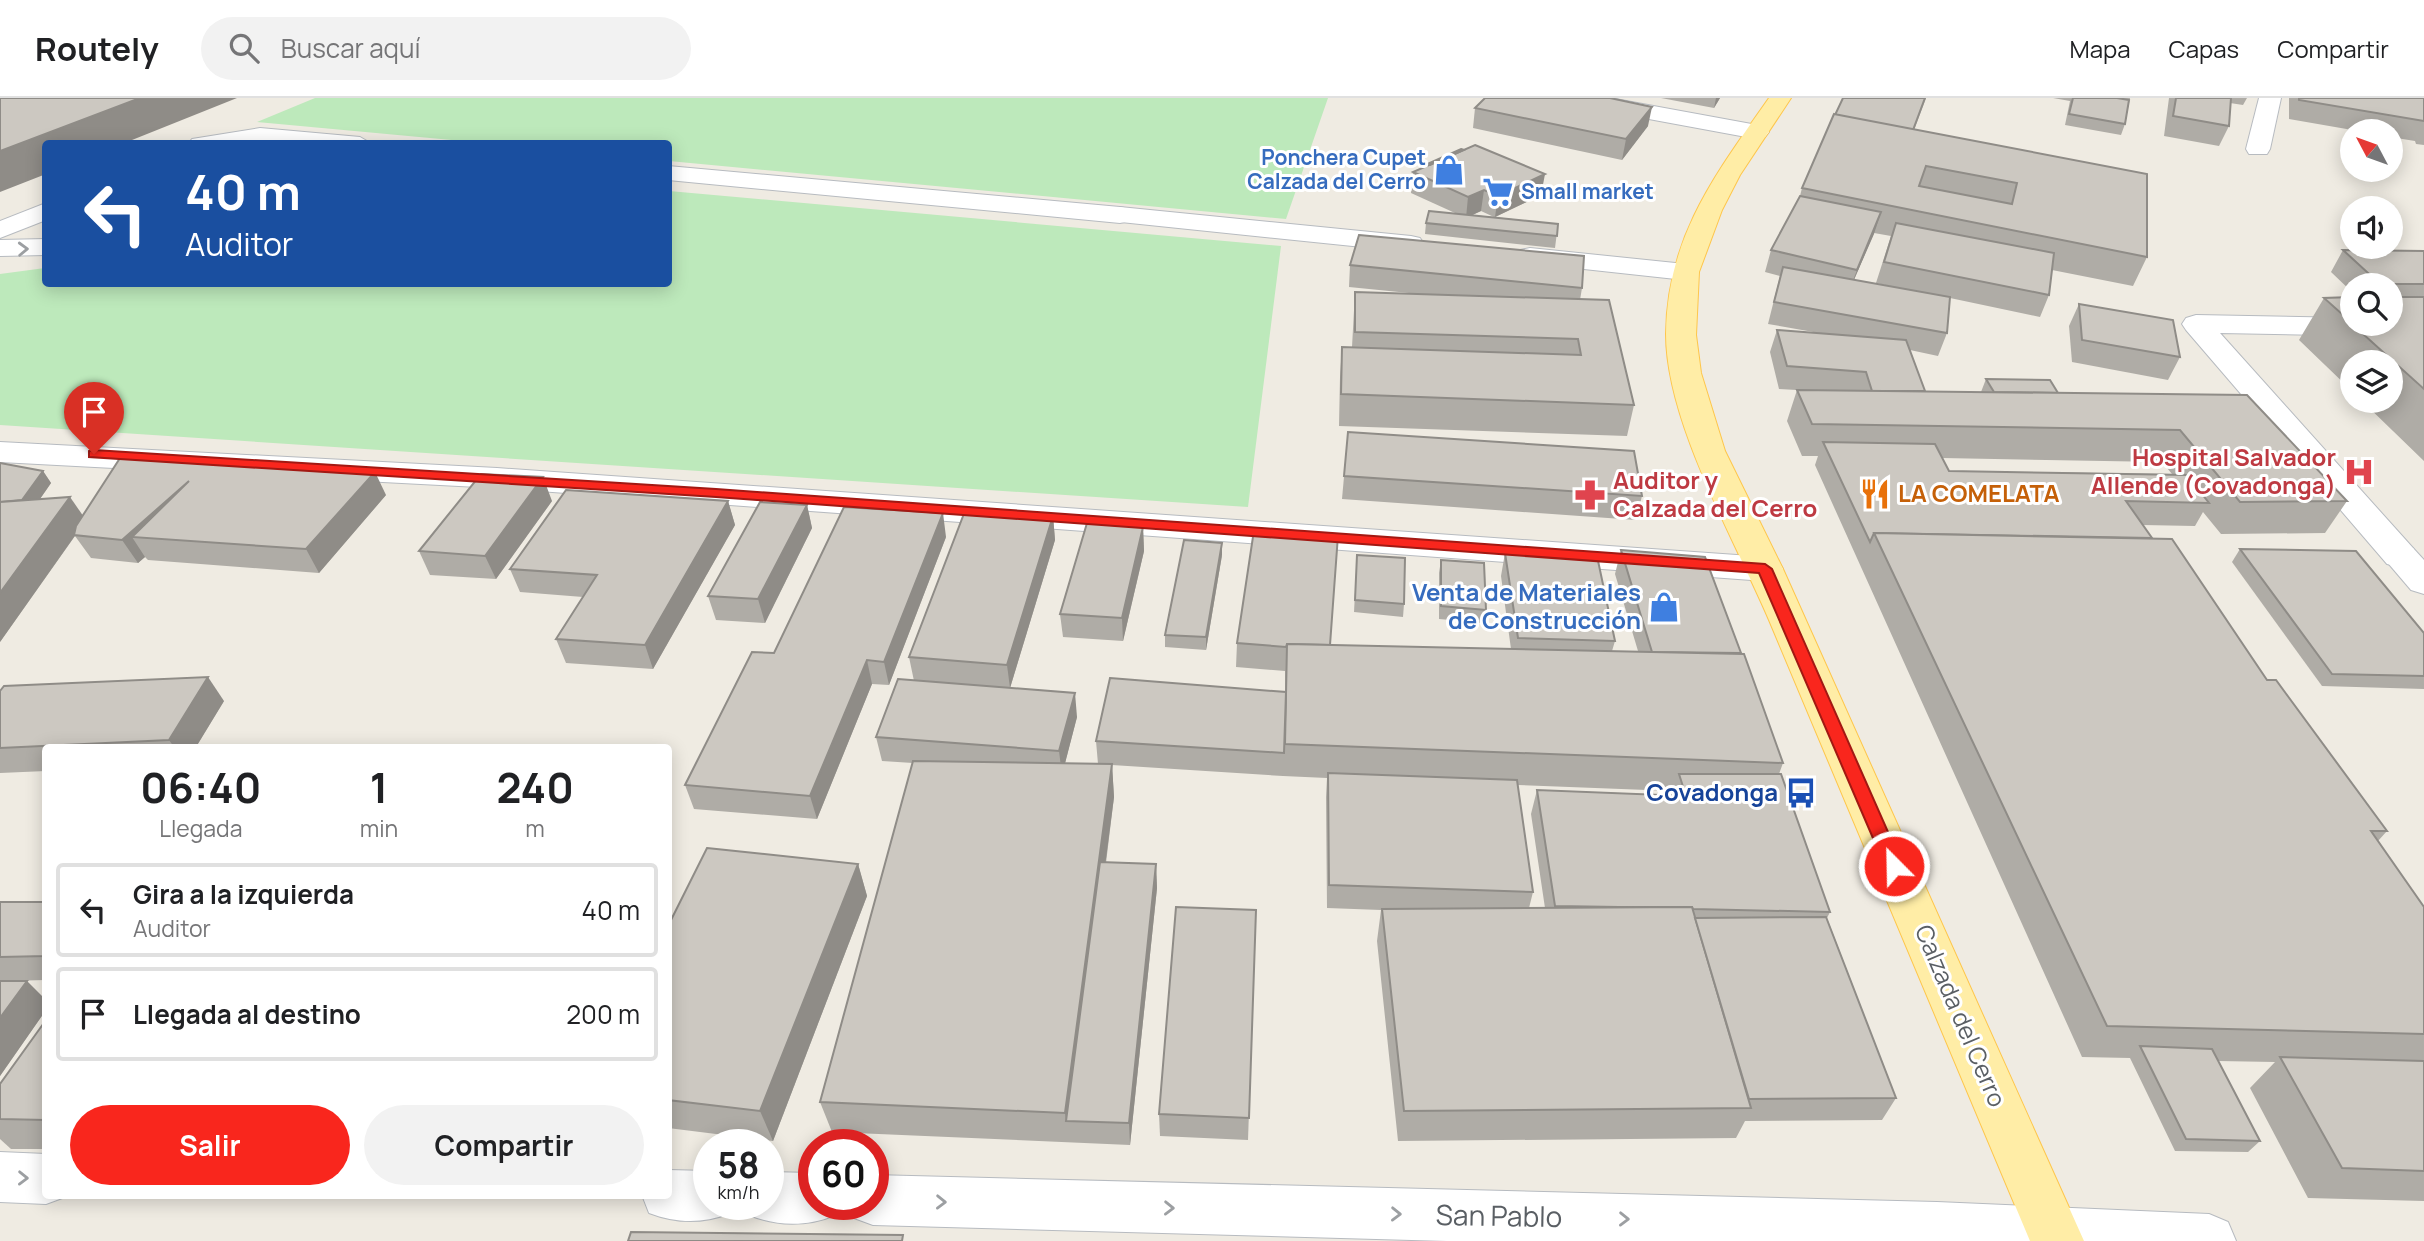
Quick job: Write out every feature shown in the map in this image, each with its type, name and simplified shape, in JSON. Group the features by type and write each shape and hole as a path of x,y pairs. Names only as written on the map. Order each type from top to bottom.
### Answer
{"main road":[{"name":"Calzada del Cerro","path":"1780,98 1709,210 1685,272 1681,335 1686,373 1709,451 1765,569 2055,1237"}],"street":[{"path":"1573,98 1757,132"},
{"path":"2258,149 2270,98"},
{"path":"212,140 225,136 255,134 318,140"},
{"path":"672,173 1437,247"},
{"path":"0,230 42,213"},
{"path":"0,248 18,250 42,247"},
{"path":"1506,254 1685,272"},
{"path":"2424,328 2196,324 2424,582"},
{"path":"0,452 45,452 497,478 1765,569"},
{"path":"0,1177 42,1179"},
{"path":"672,1195 693,1196"},
{"name":"San Pablo","path":"889,1201 2209,1241"}],"green space":[{"path":"315,98 1328,98 1286,219 672,161 672,140 452,140 257,122"},
{"path":"672,191 1281,246 1248,507 0,425 0,274 42,268 42,287 672,287"}],"building":[{"path":"0,98 140,98 0,151"},
{"path":"1485,98 1610,98 1652,107 1626,139 1475,108"},
{"path":"1843,98 1925,98 1913,130 1835,115"},
{"path":"2073,98 2129,100 2125,124 2069,114"},
{"path":"2176,98 2231,98 2229,126 2173,116"},
{"path":"2424,98 2424,121 2299,100"},
{"path":"1834,114 2147,174 2147,257 1802,188","holes":["1926,166 2017,183 2012,204 1919,186"]},
{"path":"1475,145 1545,174 1498,196 1484,190 1468,197 1413,172"},
{"path":"1461,149 1464,150 1427,164"},
{"path":"1800,196 1881,212 1857,270 1771,250"},
{"path":"1429,211 1558,224 1557,236 1426,223"},
{"path":"1896,223 2054,253 2049,295 1884,262"},
{"path":"1359,235 1584,256 1582,288 1350,265"},
{"path":"2403,251 2424,251 2424,284 2403,284 2403,273 2368,273 2353,259 2403,259"},
{"path":"1783,267 1950,297 1947,333 1774,302"},
{"path":"1355,292 1609,300 1634,405 1341,394 1342,347 1581,355 1578,339 1355,332"},
{"path":"2340,297 2340,312 2324,298"},
{"path":"2403,297 2424,297 2424,389 2403,370 2403,350 2381,350 2365,336 2403,336"},
{"path":"2079,304 2173,320 2180,357 2082,340"},
{"path":"1777,330 1906,340 1925,391 1872,391 1866,372 1787,366"},
{"path":"1986,379 2050,380 2058,393 1994,392"},
{"path":"1797,390 2247,395 2347,501 2240,502 2180,430 1812,424"},
{"path":"1348,432 1634,451 1642,496 1344,476"},
{"path":"1823,442 1935,444 1949,471 2187,475 2209,503 2126,501 2152,538 1874,533 1870,542"},
{"path":"122,455 375,472 306,549 132,537 189,481 122,540 74,535 76,526"},
{"path":"0,463 43,471 22,500 0,502"},
{"path":"481,474 543,477 485,556 419,551"},
{"path":"566,490 728,501 645,645 556,639 597,575 510,569"},
{"path":"70,497 0,593 0,502"},
{"path":"760,502 807,505 758,599 708,596"},
{"path":"844,507 943,513 884,662 867,660 810,796 685,785 752,652 774,653"},
{"path":"965,511 1053,516 1007,665 909,657"},
{"path":"1087,523 1143,527 1122,618 1060,614"},
{"path":"1254,530 1338,535 1330,645 1287,644 1286,647 1237,643"},
{"path":"1874,533 2172,539 2267,680 2276,680 2387,831 2371,831 2424,907 2424,1034 2107,1026"},
{"path":"1184,540 1222,543 1206,637 1165,635"},
{"path":"2240,549 2356,551 2424,633 2424,676 2332,674"},
{"path":"1621,550 1705,557 1741,653 1652,652"},
{"path":"1505,553 1597,556 1615,641 1518,638"},
{"path":"1357,555 1405,558 1404,604 1355,600"},
{"path":"1441,560 1484,563 1486,610 1441,606"},
{"path":"1287,644 1744,654 1783,763 1285,744"},
{"path":"208,677 169,740 0,748 0,691 4,686"},
{"path":"1110,678 1286,692 1284,753 1096,741"},
{"path":"898,679 1075,693 1059,751 876,737"},
{"path":"913,761 1112,764 1065,1113 820,1102"},
{"path":"1328,773 1517,780 1533,892 1329,885"},
{"path":"1679,774 1781,774 1830,912 1555,906 1537,790 1686,796"},
{"path":"707,848 858,864 760,1111 672,1100 672,918"},
{"path":"1100,862 1156,864 1129,1123 1066,1121"},
{"path":"0,902 42,902 42,956 0,957"},
{"path":"1176,907 1256,910 1249,1118 1159,1114"},
{"path":"1692,907 1751,1108 1404,1111 1382,909"},
{"path":"1826,917 1896,1098 1749,1099 1695,918"},
{"path":"0,981 27,981 0,1018"},
{"path":"42,1026 42,1120 0,1119 0,1084"},
{"path":"2140,1046 2212,1049 2260,1141 2186,1139"},
{"path":"2280,1057 2424,1061 2424,1171 2342,1168"},
{"path":"631,1232 903,1235 902,1241 628,1241"}],"place":[{"name":"Ponchera Cupet Calzada del Cerro","path":"1449,170"},
{"name":"Small market","path":"1498,192"},
{"name":"Hospital Salvador Allende (Covadonga)","path":"2359,472"},
{"name":"LA COMELATA","path":"1875,494"},
{"name":"Auditor y Calzada del Cerro","path":"1590,495"},
{"name":"Venta de Materiales de Construcción","path":"1664,607"},
{"name":"Covadonga","path":"1801,793"}],"route":[{"path":"94,454 716,493 1680,565 1765,569 1894,866"}]}
